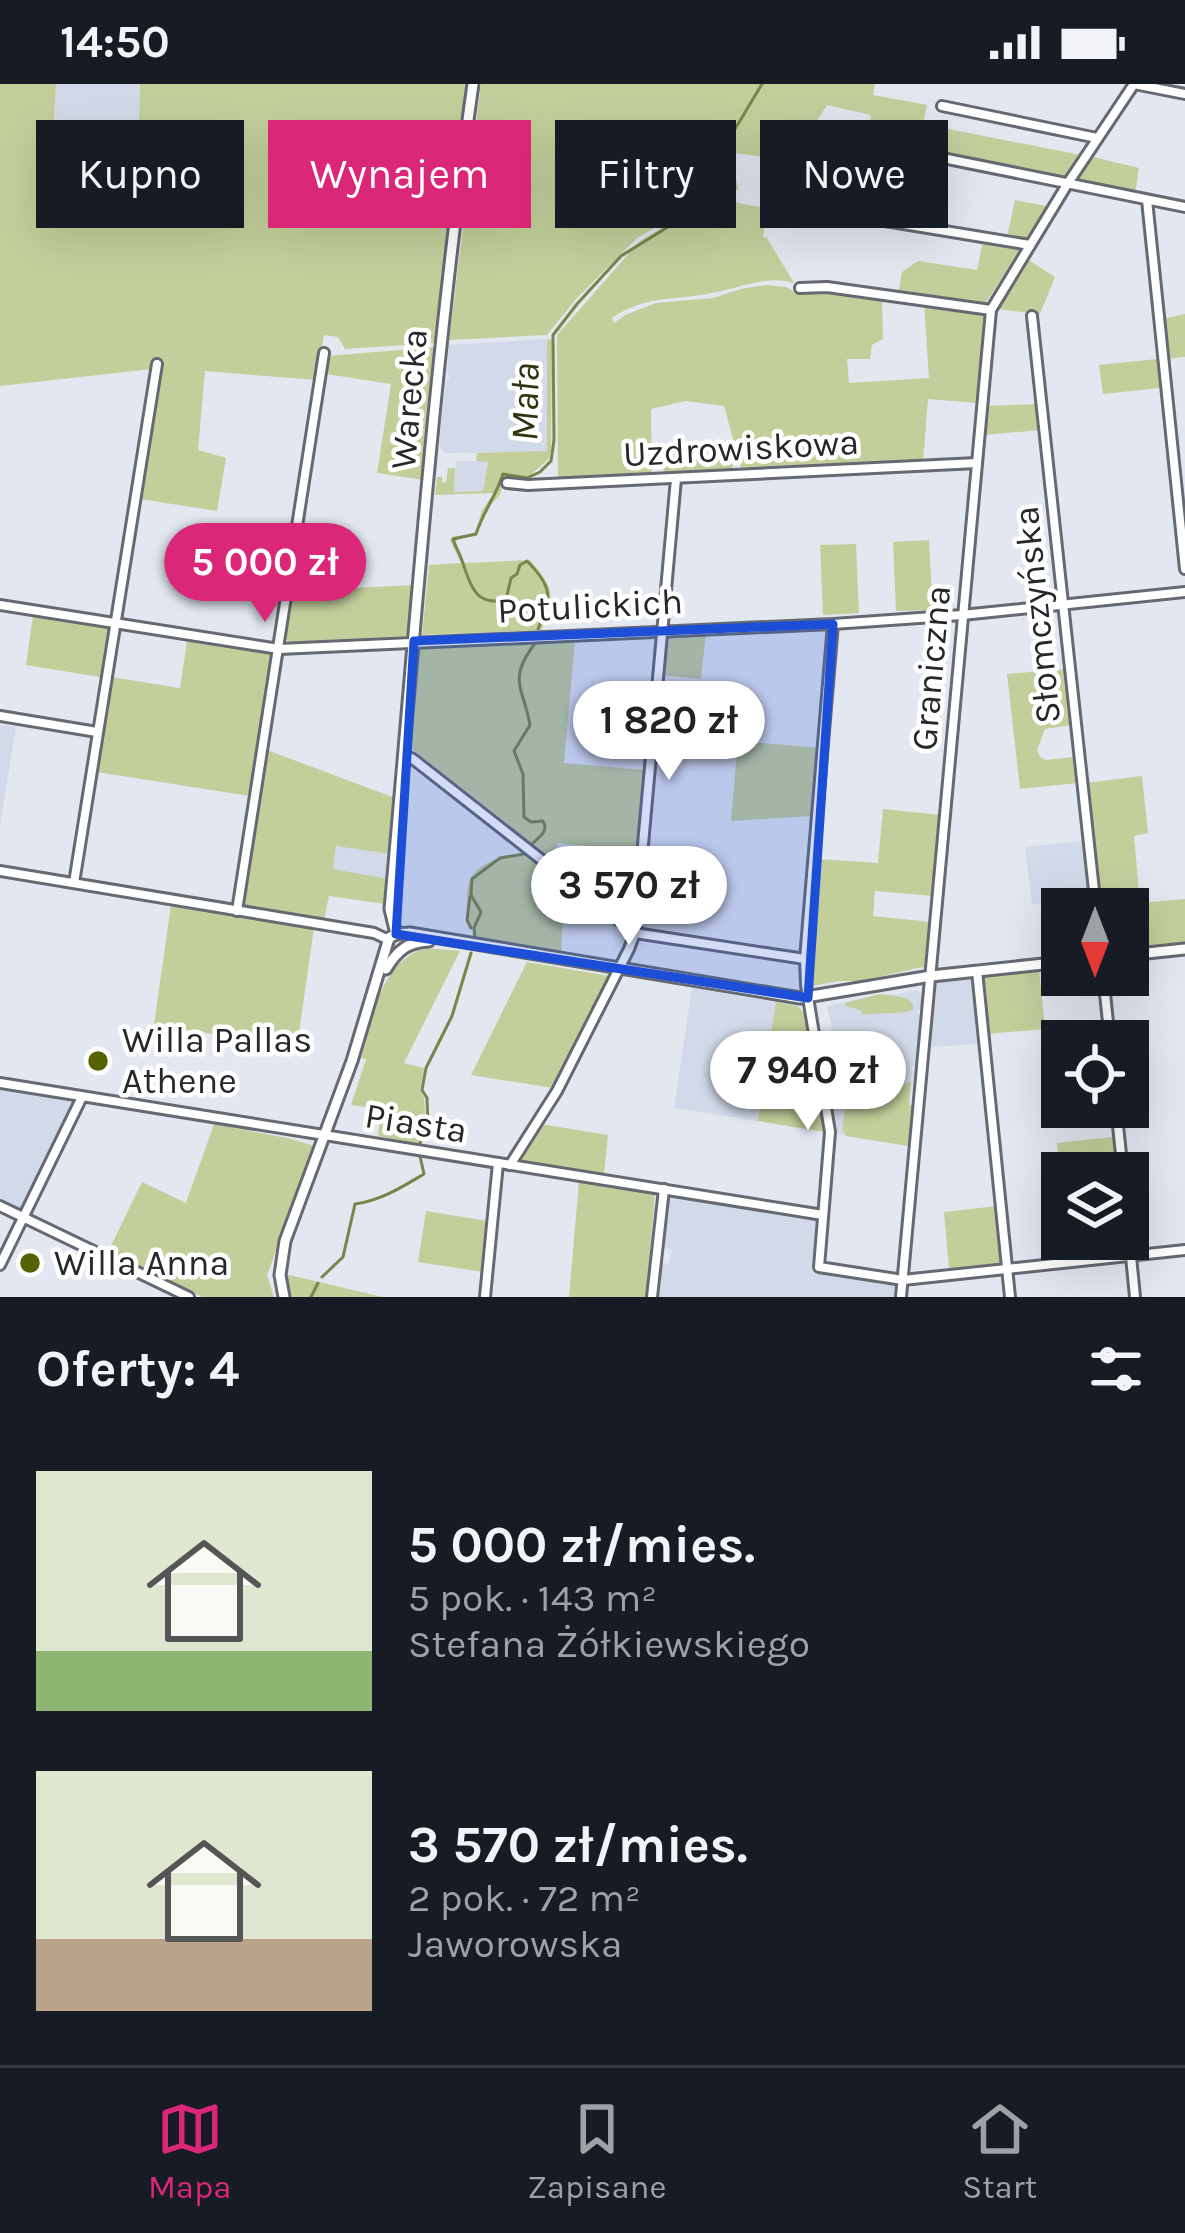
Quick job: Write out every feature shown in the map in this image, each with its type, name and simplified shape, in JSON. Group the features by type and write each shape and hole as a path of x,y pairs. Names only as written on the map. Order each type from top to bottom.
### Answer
{"street":[{"name":"Warecka","path":"284,1297 280,1275 286,1240 396,942 390,909 446,294 472,84"},
{"path":"1134,84 1185,94"},
{"name":"Graniczna","path":"902,1297 991,310 1134,84"},
{"path":"942,106 1097,138"},
{"path":"948,159 1185,207"},
{"path":"1147,200 1185,569"},
{"path":"927,228 1030,245"},
{"path":"800,288 826,287 991,310"},
{"name":"Słomczyńska","path":"1032,316 1094,888"},
{"path":"237,910 324,353"},
{"path":"74,883 157,364"},
{"name":"Uzdrowiskowa","path":"507,483 977,463"},
{"path":"510,1165 557,1091 635,933 676,479"},
{"name":"Potulickich","path":"0,605 279,649 833,624 1185,592"},
{"path":"833,624 805,959 830,1132 819,1267 903,1280 1083,1260"},
{"path":"0,716 97,732"},
{"path":"404,755 635,933 805,959"},
{"path":"0,871 374,933 396,942 446,941 808,998 931,976 1041,964"},
{"path":"1149,954 1185,950"},
{"path":"976,971 1010,1297"},
{"name":"Piasta","path":"0,1083 823,1215"},
{"path":"0,1265 82,1097"},
{"path":"485,1297 498,1163"},
{"path":"652,1297 664,1189"},
{"path":"0,1206 189,1297"},
{"path":"1149,1253 1185,1250"},
{"path":"1131,1260 1135,1297"}],"highlighted area":[{"path":"833,624 808,998 396,934 414,641"}],"shaded area":[{"path":"56,84 140,84 139,120 54,120"},
{"path":"547,339 547,452 445,453 439,446 449,345"},
{"path":"456,461 488,461 483,491 454,492"},
{"path":"0,725 16,727 0,825"},
{"path":"1083,841 1088,888 1041,888 1041,903 1032,904 1025,847"},
{"path":"336,845 390,854 388,879 333,870"},
{"path":"973,977 979,1044 928,1047 934,981"},
{"path":"692,988 776,1002 758,1121 674,1108"},
{"path":"917,990 922,1008 916,1011 921,1019 916,1066 912,1066 909,1146 835,1134 827,1038 832,1028 827,1006"},
{"path":"0,1089 73,1101 21,1209 0,1199"},
{"path":"668,1195 816,1218 814,1270 897,1283 898,1297 657,1297 663,1263 669,1264 672,1250 665,1248 663,1233"}],"green space":[{"path":"0,84 56,84 54,120 36,120 36,228 244,228 244,120 139,120 140,84 468,84 464,120 268,120 268,228 450,228 436,343 345,349 338,337 324,335 316,380 205,371 198,450 226,458 217,511 140,499 160,368 0,386"},
{"path":"481,84 875,84 873,95 927,105 924,120 870,120 871,115 827,105 818,120 760,120 760,156 736,153 736,120 555,120 555,228 654,228 637,238 547,335 449,340 463,228 531,228 531,120 476,120"},
{"path":"948,129 1081,155 1063,180 948,157"},
{"path":"1089,156 1139,168 1135,194 1082,183 1076,177"},
{"path":"1015,200 1047,206 1026,240 1007,236"},
{"path":"736,202 760,207 763,237 794,283 765,281 650,302 625,310 612,318 614,323 656,303 713,298 766,285 795,292 882,297 883,339 872,345 870,359 847,359 849,383 929,378 924,304 986,314 978,403 928,399 923,462 742,471 724,406 686,401 651,409 652,476 558,479 557,335 640,241 662,228 736,228"},
{"path":"983,241 1019,251 985,304 899,290 902,272 918,261 977,270"},
{"path":"1027,259 1055,277 1040,314 997,309 996,306"},
{"path":"1185,314 1185,357 1165,359 1161,319"},
{"path":"547,339 552,340 548,460 529,480 506,477 500,495 484,512 477,536 455,542 465,563 530,560 550,593 542,630 422,635 429,565 461,563 450,540 454,536 475,534 482,510 494,493 435,495 437,477 446,483 448,468 455,468 454,492 483,491 488,462 476,461 477,453 547,451"},
{"path":"435,347 424,480 377,473 391,384 326,374 328,356"},
{"path":"1157,359 1160,388 1103,394 1099,365"},
{"path":"1038,404 1041,430 983,435 986,406"},
{"path":"729,446 734,471 664,476 663,449"},
{"path":"929,540 933,610 896,611 893,542"},
{"path":"856,544 859,613 823,615 820,545"},
{"path":"414,585 410,631 405,636 289,642 285,638 292,591"},
{"path":"33,616 109,628 100,677 26,665"},
{"path":"706,633 701,679 662,675 666,635"},
{"path":"575,640 564,763 645,770 631,922 578,880 581,873 611,897 626,879 628,850 557,843 556,863 412,749 420,649"},
{"path":"187,641 273,654 250,796 96,772 111,677 180,688"},
{"path":"1066,669 1071,725 1045,729 1037,750 1046,760 1074,757 1077,783 1020,789 1007,674"},
{"path":"738,741 820,748 813,816 731,821"},
{"path":"267,750 395,798 390,854 336,846 333,869 388,879 385,904 329,896 324,919 243,906"},
{"path":"1142,776 1148,833 1134,836 1139,888 1097,888 1086,783"},
{"path":"883,809 941,815 933,896 875,891 873,916 931,922 927,966 812,986 808,966 819,859 878,863"},
{"path":"523,853 565,885 561,952 471,938 474,931 466,921 470,880 486,864"},
{"path":"1185,899 1185,943 1149,946 1149,902"},
{"path":"171,905 314,928 297,1047 154,1025"},
{"path":"425,948 460,951 404,1063 424,1068 420,1090 426,1125 418,1145 378,1136 381,1109 351,1105 381,993 397,966"},
{"path":"527,962 610,976 553,1088 471,1075"},
{"path":"1039,970 1041,1029 987,1034 981,976"},
{"path":"880,994 907,998 913,1010 863,1015 845,1003"},
{"path":"776,1002 797,1006 806,1014 825,1132 758,1121"},
{"path":"911,1082 909,1146 846,1136 842,1128 846,1106 852,1103 865,1108 864,1098"},
{"path":"214,1124 315,1146 267,1275 274,1297 202,1297 108,1252 142,1182 186,1203"},
{"path":"541,1124 608,1135 604,1175 517,1161"},
{"path":"1114,1137 1116,1152 1058,1152 1057,1143"},
{"path":"579,1181 655,1194 646,1297 569,1297"},
{"path":"997,1206 1002,1263 949,1269 944,1212"},
{"path":"426,1211 487,1221 483,1272 418,1262"},
{"path":"284,1274 289,1275 383,1297 292,1297"}],"waterway":[{"name":"Mała","path":"538,629 548,593 527,561 511,578 506,600 486,600 470,583 453,539 476,534 503,474 527,478 551,461 553,335 621,256 726,191 723,149 762,84"},
{"name":"Mała","path":"533,843 545,825 524,817 523,774 514,751 530,725 520,675 536,642"},
{"name":"Mała","path":"475,938 481,912 471,895 472,879 500,858 524,854"},
{"name":"Mała","path":"470,897 467,920 471,928"},
{"name":"Mała","path":"420,1143 428,1125 422,1090 426,1068 452,1016 471,953"},
{"name":"Mała","path":"322,1277 343,1257 355,1204 382,1197 424,1174 420,1156"},
{"name":"Mała","path":"311,1297 318,1283"}],"place":[{"name":"Willa Pallas Athene","path":"98,1061"},
{"name":"Willa Anna","path":"30,1263"}]}
